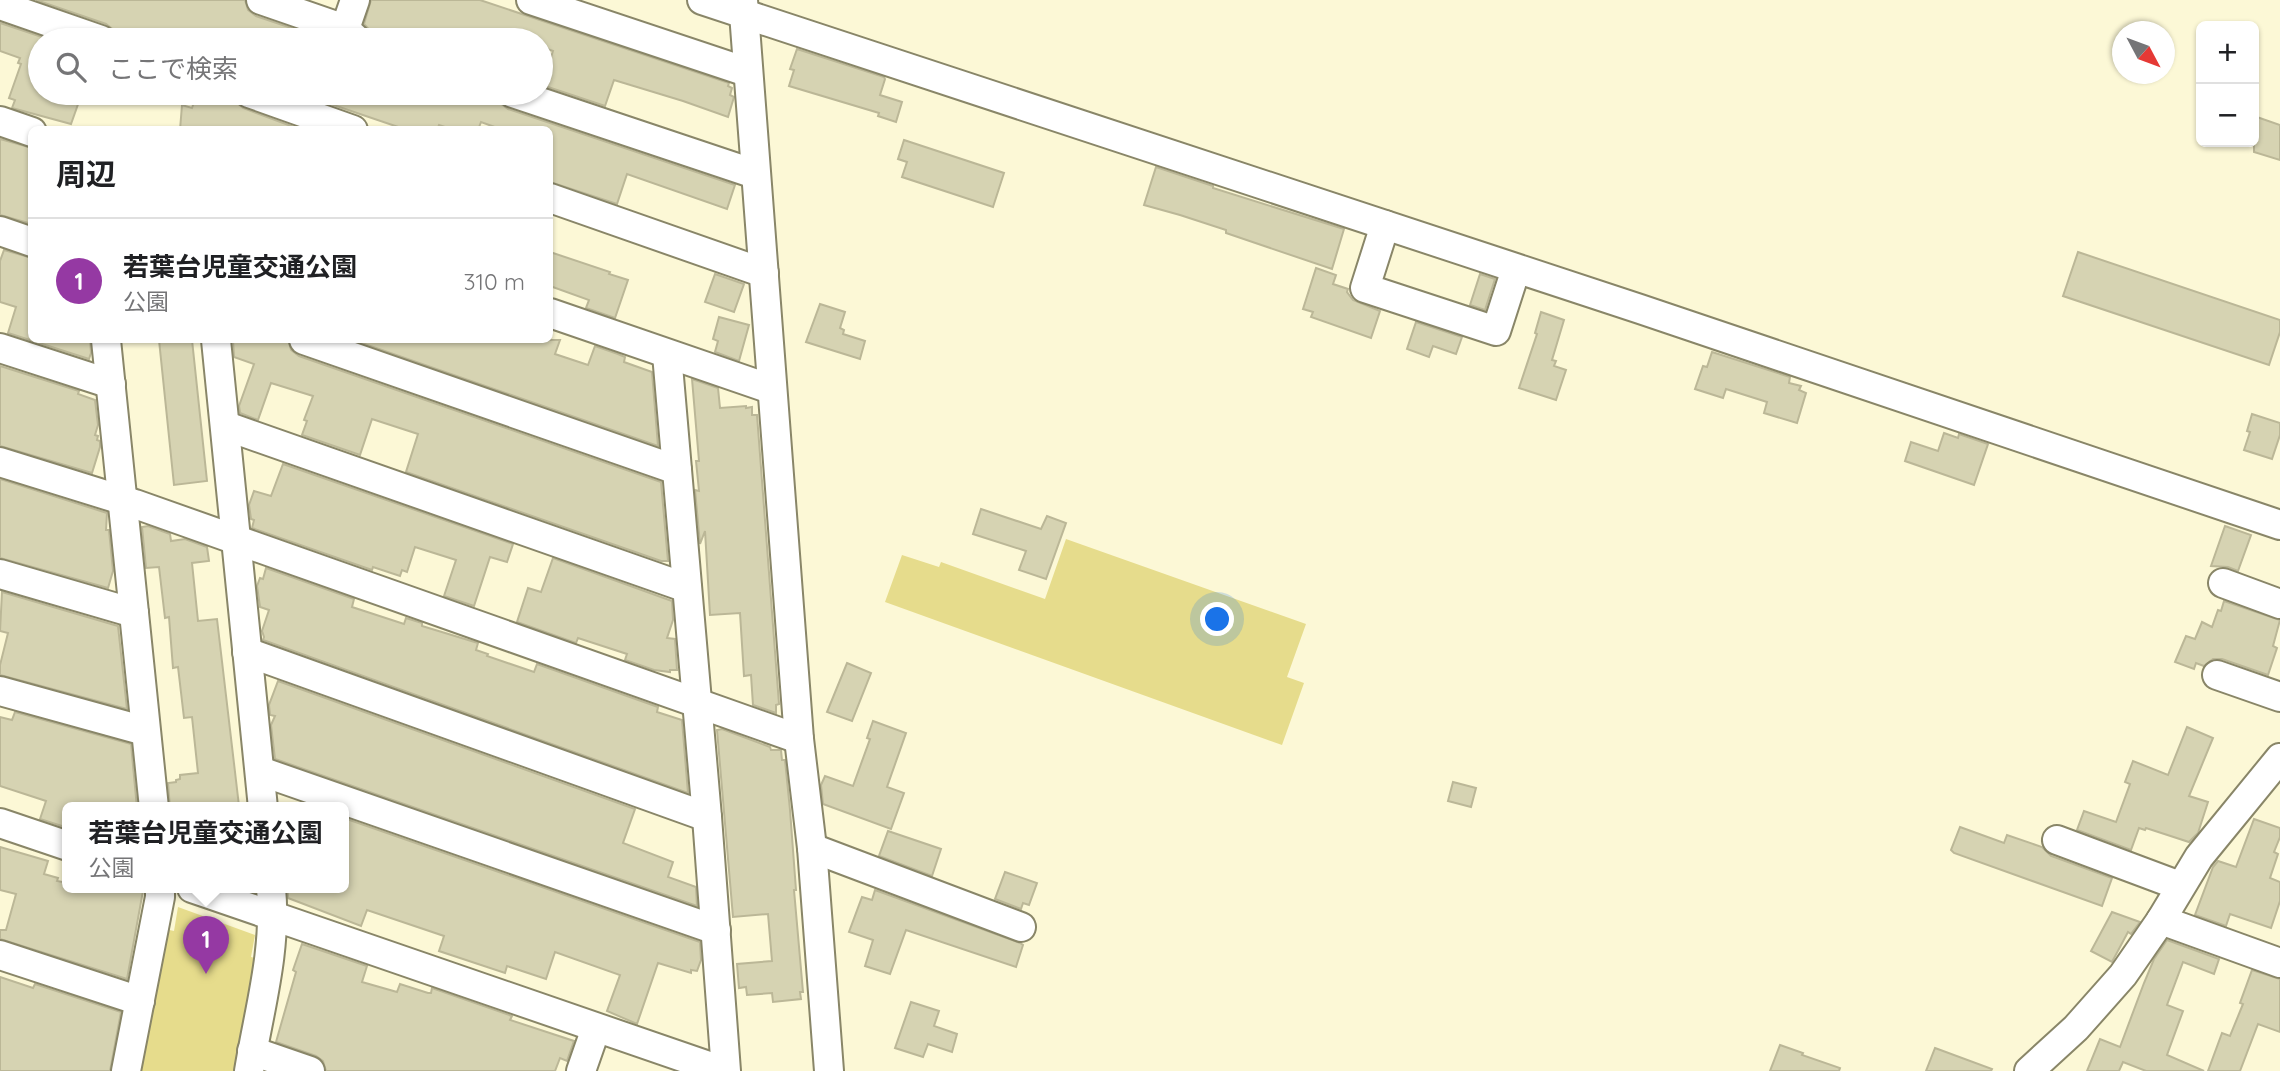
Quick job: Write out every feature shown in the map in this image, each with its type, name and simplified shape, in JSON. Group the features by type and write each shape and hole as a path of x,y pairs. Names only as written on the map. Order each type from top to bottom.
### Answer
{"street":[{"path":"261,0 333,28"},
{"path":"352,28 355,0"},
{"path":"531,0 747,72"},
{"path":"702,0 743,8 2280,525"},
{"path":"0,5 66,28"},
{"path":"743,8 771,389 799,739 812,848 828,1071"},
{"path":"283,105 342,126"},
{"path":"549,105 755,174"},
{"path":"0,121 28,131"},
{"path":"553,199 764,273"},
{"path":"1385,225 1365,288 1496,331 1516,269"},
{"path":"0,232 28,241"},
{"path":"553,314 771,389"},
{"path":"106,343 153,802"},
{"path":"216,343 263,802"},
{"path":"313,343 677,470"},
{"path":"0,348 111,384"},
{"path":"206,893 724,1071 716,930 667,354"},
{"path":"226,426 687,588"},
{"path":"0,462 235,538 799,739"},
{"path":"0,574 134,613"},
{"path":"2223,583 2280,604"},
{"path":"247,652 707,817"},
{"path":"2217,675 2280,697"},
{"path":"0,691 145,730"},
{"path":"2029,1071 2076,1028 2123,975 2217,833 2280,758"},
{"path":"260,771 349,802"},
{"path":"349,802 716,930"},
{"path":"0,823 62,844"},
{"path":"2057,840 2180,886"},
{"path":"812,848 1021,927"},
{"path":"126,1071 160,893"},
{"path":"272,893 274,917 270,960 251,1061 310,1071"},
{"path":"2161,920 2280,963"},
{"path":"0,955 140,1001"},
{"path":"581,1071 596,1028"}],"shaded area":[{"path":"1066,539 1306,624 1287,677 1304,683 1282,745 885,602 902,555 939,567 941,562 1045,599"},
{"path":"178,907 255,935 251,957 259,959 237,1071 137,1071 165,929 174,931"}],"building":[{"path":"36,0 245,0 248,10 256,16 292,28 111,28"},
{"path":"371,0 480,0 729,83 728,86 732,88 730,95 734,97 728,117 614,80 605,106 553,89 553,28 368,28 364,24"},
{"path":"0,23 28,32 28,105 78,105 71,124 12,108 15,100 9,98 21,64 18,63 20,58 0,51"},
{"path":"797,49 884,77 880,95 902,102 896,122 878,116 879,113 789,86 794,70 790,69"},
{"path":"182,105 192,108 193,105 240,105 291,126 180,126"},
{"path":"333,105 503,105 735,185 727,209 627,174 617,204 553,183 553,126 492,126 481,122 480,126 395,126"},
{"path":"2259,118 2280,125 2280,160 2254,152 2254,147 2259,147"},
{"path":"0,139 28,147 28,223 0,215"},
{"path":"904,140 1004,173 993,207 902,177 907,162 898,159"},
{"path":"1156,167 1344,229 1332,269 1226,233 1226,230 1144,205"},
{"path":"4,250 28,257 28,339 8,333 16,307 0,302 0,261"},
{"path":"2078,252 2280,320 2280,332 2269,365 2063,296"},
{"path":"553,253 628,280 615,318 586,308 589,300 553,287"},
{"path":"1316,268 1336,275 1333,284 1348,289 1347,292 1353,300 1380,311 1371,338 1311,317 1313,312 1303,309"},
{"path":"715,274 744,284 734,312 705,302"},
{"path":"1480,274 1495,279 1485,310 1470,305"},
{"path":"820,304 845,312 840,328 844,330 843,334 865,341 860,359 806,342"},
{"path":"1541,312 1564,320 1552,360 1556,361 1554,366 1566,370 1556,400 1519,388 1537,334 1535,333"},
{"path":"719,317 749,325 739,361 715,352 718,341 713,339"},
{"path":"1416,322 1462,337 1456,354 1433,346 1429,357 1407,349"},
{"path":"553,340 560,340 555,354 588,365 595,346 625,357 624,362 652,372 658,446 362,343 553,343"},
{"path":"39,343 90,343 89,359"},
{"path":"159,343 192,343 207,481 174,485"},
{"path":"233,343 289,343 291,350 299,356 661,482 668,561 661,561 406,472 418,434 372,419 360,455 302,435 307,421 304,420 313,396 271,383 258,420 240,413 239,406 254,364 234,357"},
{"path":"1712,352 1790,377 1789,383 1801,386 1799,390 1806,393 1797,423 1764,413 1767,402 1726,389 1723,398 1695,389 1703,366 1707,367"},
{"path":"0,366 79,391 78,394 95,400 98,425 95,435 98,436 100,447 92,473 0,446"},
{"path":"692,379 718,388 720,408 752,407 752,415 757,415 779,704 776,705 776,713 753,705 751,675 744,676 740,613 710,615 705,531 700,544 695,490 699,491 696,461 699,461"},
{"path":"2252,414 2280,423 2280,435 2272,459 2244,450"},
{"path":"1944,433 1958,438 1959,434 1988,444 1974,485 1905,461 1911,442 1938,451"},
{"path":"283,464 513,544 507,562 490,557 474,606 444,596 456,560 415,547 407,572 402,570 400,576 373,567 372,570 252,528 254,520 251,519 249,505 254,491 271,496"},
{"path":"0,479 107,513 106,530 109,530 113,571 108,588 0,558"},
{"path":"981,509 1041,529 1047,516 1066,523 1046,579 1019,570 1026,551 973,534"},
{"path":"148,526 170,534 171,541 185,539 207,547 209,561 192,563 198,621 217,619 239,802 170,802 168,783 176,782 180,775 198,773 192,717 184,718 178,667 173,668 169,617 165,618 159,567 146,568 142,527"},
{"path":"2225,526 2251,535 2238,571 2228,567 2211,566"},
{"path":"553,558 672,601 673,620 667,638 675,639 677,670 654,670 625,660 627,654 578,638 576,643 517,622 528,588 541,592"},
{"path":"266,568 354,599 352,607 404,624 406,618 422,623 422,626 478,643 476,650 488,654 487,656 534,672 537,664 658,707 657,712 682,720 688,793 263,640 262,631 269,610 260,607 257,586 260,578 263,579"},
{"path":"2,592 118,626 127,709 0,675 8,633 0,631"},
{"path":"2224,601 2280,620 2273,646 2277,648 2268,675 2222,659 2213,659 2204,666 2196,663 2194,669 2175,662 2186,636 2195,639 2202,622 2212,627"},
{"path":"847,663 871,673 852,721 827,712"},
{"path":"278,681 635,809 623,843 673,862 668,877 696,887 697,906 275,759 271,725 275,716 270,715 269,705"},
{"path":"15,712 131,744 136,802 62,802 62,826 40,819 46,801 0,786 0,717 12,720"},
{"path":"873,721 906,733 887,787 904,793 891,829 823,804 821,785 825,776 853,786 870,739 867,738"},
{"path":"2187,727 2213,738 2189,796 2208,802 2198,833 2189,842 2139,828 2131,850 2077,830 2084,811 2116,822 2130,784 2125,782 2133,761 2168,775"},
{"path":"722,729 770,747 771,750 781,750 782,760 785,760 803,992 800,992 801,999 773,1002 772,993 747,995 746,987 739,988 737,964 772,961 768,914 733,917 717,730"},
{"path":"1453,782 1476,788 1471,807 1448,801"},
{"path":"2254,819 2280,828 2280,837 2274,852 2278,854 2270,878 2280,882 2280,901 2271,928 2230,914 2226,926 2195,915 2213,867 2218,861 2236,867"},
{"path":"349,820 700,942 701,960 697,971 691,970 691,973 658,963 637,1024 607,1011 620,975 555,952 546,979 507,966 505,973 439,951 444,936 367,910 361,926 288,898 288,893 349,893"},
{"path":"1960,827 2004,843 2007,835 2042,847 2051,856 2112,878 2102,906 1954,853 1951,850"},
{"path":"888,831 941,849 932,876 879,856"},
{"path":"0,847 48,861 44,874 62,882 62,893 143,893 127,979 0,939 0,930 6,930 16,894 0,890"},
{"path":"1005,872 1037,883 1029,905 1023,903 1021,909 995,899"},
{"path":"875,890 1020,943 1023,945 1016,967 906,930 890,974 865,966 873,940 849,932 862,897 872,900"},
{"path":"2112,912 2140,922 2131,934 2128,932 2112,962 2091,951"},
{"path":"2167,940 2219,959 2214,974 2183,962 2167,1005 2183,1011 2167,1055 2204,1071 2146,1071 2123,1062 2119,1071 2087,1071 2100,1039 2120,1047 2154,959"},
{"path":"302,944 367,966 362,982 397,992 400,984 428,993 431,993 432,988 512,1016 510,1020 574,1041 567,1061 560,1058 555,1071 326,1071 323,1061 316,1056 276,1042"},
{"path":"2252,970 2280,979 2280,1032 2258,1024 2240,1071 2208,1071 2222,1033 2230,1036 2243,1004 2240,1003"},
{"path":"0,977 33,988 35,984 121,1012 110,1071 0,1071"},
{"path":"911,1002 939,1011 934,1026 957,1034 952,1052 928,1044 923,1057 895,1048"},
{"path":"1780,1045 1840,1068 1839,1071 1770,1071"},
{"path":"1935,1048 1992,1069 1926,1071"}],"place":[{"name":"若葉台児童交通公園","path":"206,974"}]}
